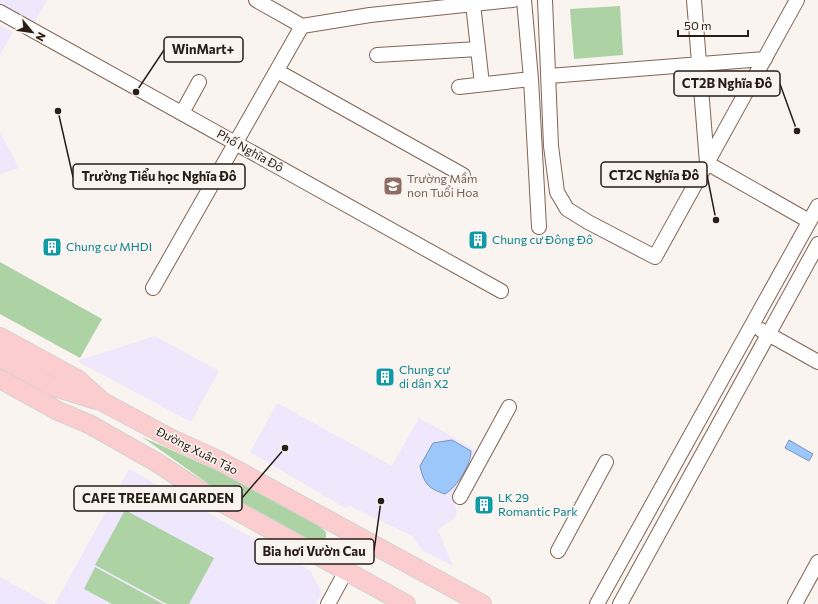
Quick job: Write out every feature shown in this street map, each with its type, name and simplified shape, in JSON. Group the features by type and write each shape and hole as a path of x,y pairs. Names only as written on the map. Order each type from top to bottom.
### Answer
{"main road":[{"name":"Đường Xuân Tảo","path":"0,337 77,379 103,402 170,438 218,460 482,604"},
{"path":"0,357 51,386 103,402"},
{"path":"0,379 58,411 89,424 200,490 406,604"},
{"path":"51,386 89,424"}],"street":[{"path":"256,0 302,26 370,15 513,0"},
{"path":"524,0 531,79 540,227"},
{"path":"545,0 551,146 556,192 567,208 588,222 654,257 797,0"},
{"path":"694,0 707,163"},
{"path":"473,4 482,84"},
{"name":"Phố Nghĩa Đô","path":"0,12 501,291"},
{"path":"153,288 302,26"},
{"path":"377,55 478,49"},
{"path":"549,76 698,63 765,59"},
{"path":"277,71 463,174"},
{"path":"459,86 531,79"},
{"path":"182,113 199,82"},
{"path":"707,163 810,221"},
{"path":"597,604 818,206"},
{"path":"620,604 818,244"},
{"path":"751,325 818,362"},
{"path":"460,497 509,407"},
{"path":"558,551 606,462"},
{"path":"795,604 818,562"},
{"path":"328,604 346,571"}],"shaded area":[{"path":"0,0 47,0 34,23 0,4"},
{"path":"0,25 13,32 0,55"},
{"path":"0,132 19,168 0,174"},
{"path":"155,336 219,371 191,422 77,361"},
{"path":"277,403 392,466 419,418 480,452 454,499 457,516 438,530 453,566 422,550 412,536 350,506 345,508 250,452"},
{"path":"129,469 310,570 322,593 316,604 55,604"},
{"path":"0,577 49,604 0,604"}],"green space":[{"path":"620,6 623,55 574,59 570,9"},
{"path":"0,262 102,319 80,358 0,314"},
{"path":"142,437 218,471 317,524 326,532 326,537 319,543 310,540 210,485"},
{"path":"125,510 214,558 189,604 167,604 95,565"},
{"path":"95,567 163,604 112,604 84,589"}],"water":[{"path":"452,440 471,451 469,463 466,469 450,491 445,494 427,484 420,466 433,443"},
{"path":"789,440 813,454 809,461 785,448"}],"place":[{"name":"WinMart+","path":"136,92"},
{"name":"Trường Tiểu học Nghĩa Đô","path":"58,111"},
{"name":"CT2B Nghĩa Đô","path":"797,131"},
{"name":"Trường Mầm non Tuổi Hoa","path":"393,186"},
{"name":"CT2C Nghĩa Đô","path":"716,220"},
{"name":"Chung cư Đông Đô","path":"478,240"},
{"name":"Chung cư MHDI","path":"52,247"},
{"name":"Chung cư di dân X2","path":"385,377"},
{"name":"CAFE TREEAMI GARDEN","path":"285,448"},
{"name":"Bia hơi Vườn Cau","path":"381,501"},
{"name":"LK 29 Romantic Park","path":"484,505"}]}
